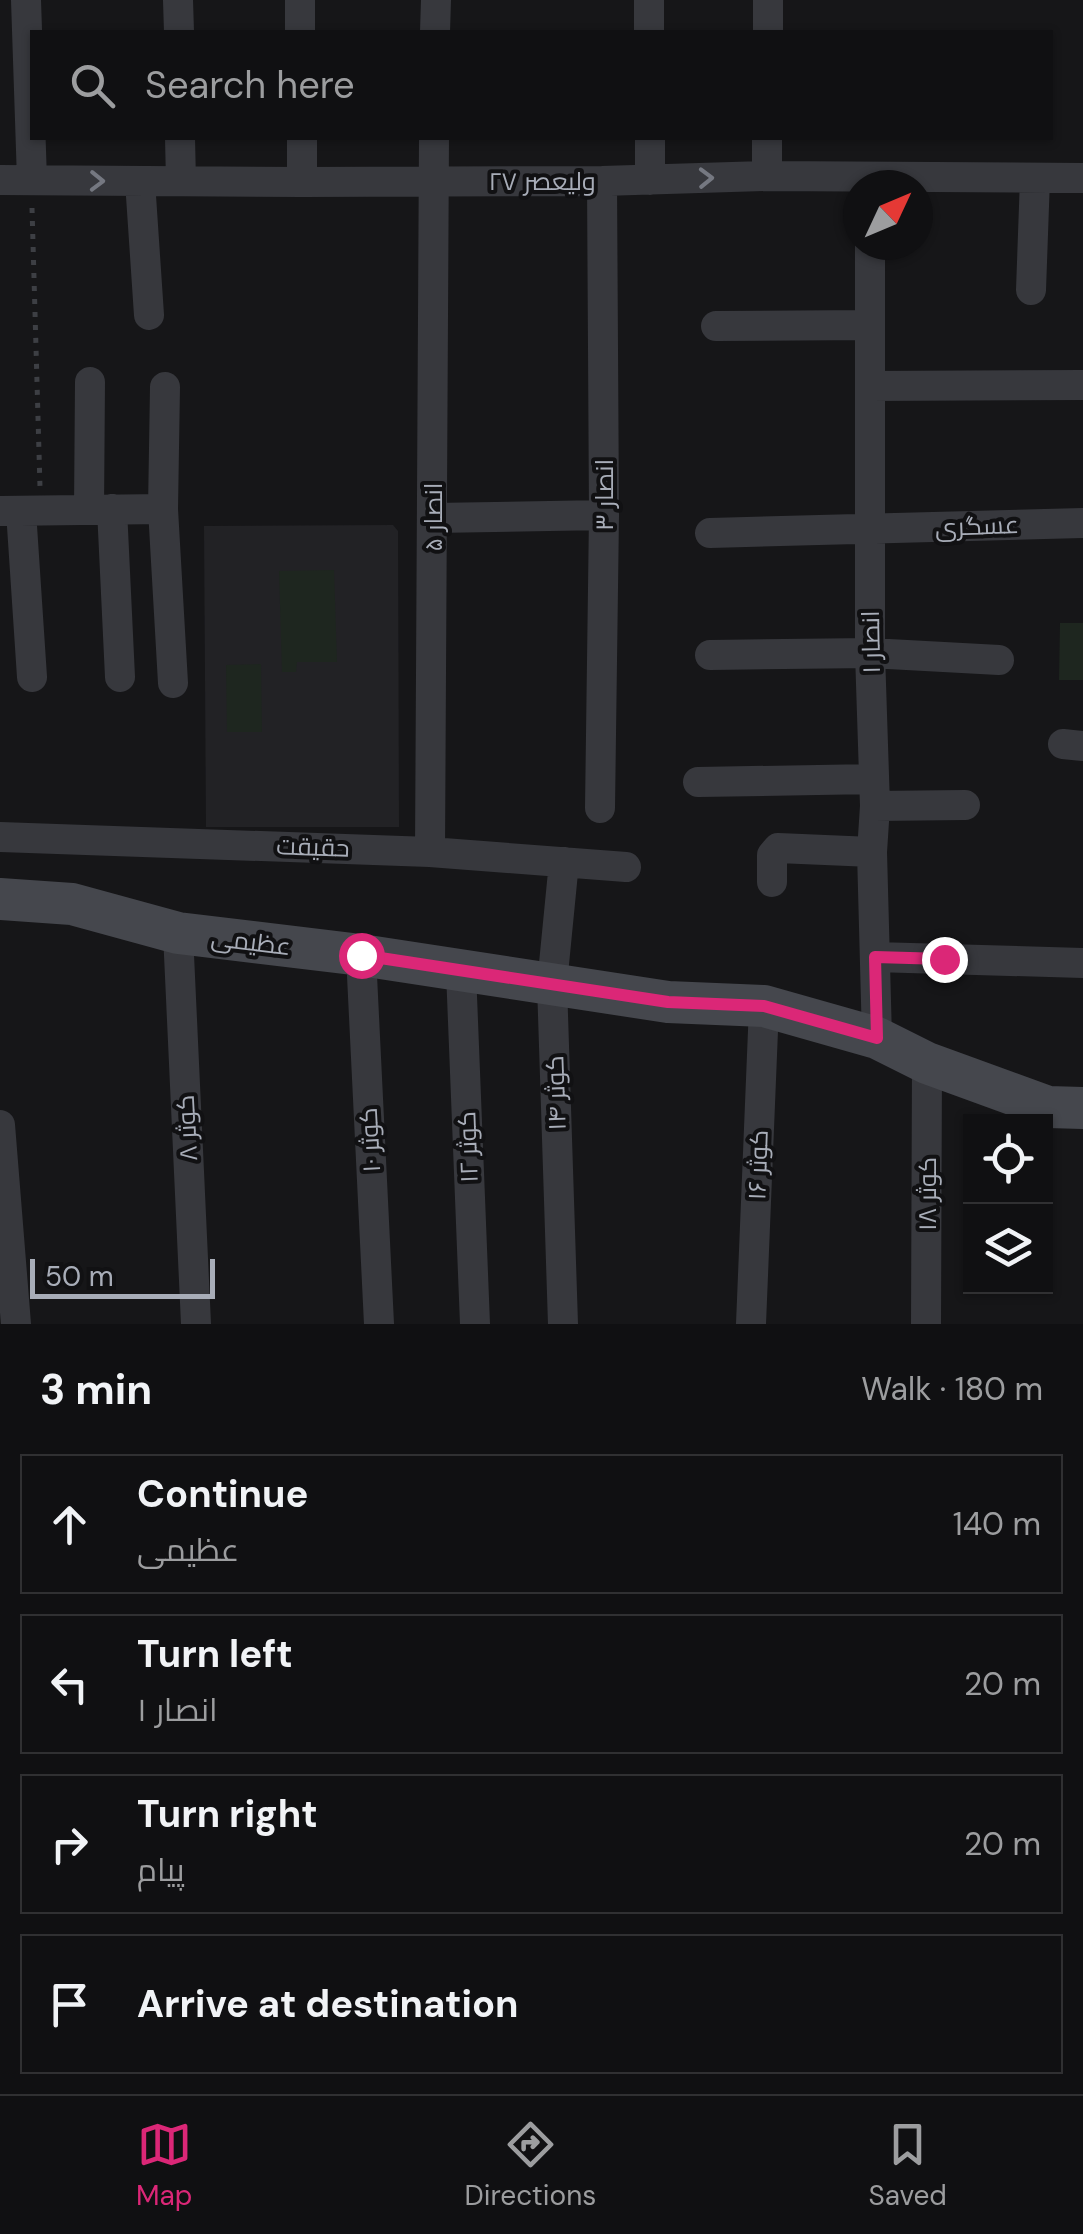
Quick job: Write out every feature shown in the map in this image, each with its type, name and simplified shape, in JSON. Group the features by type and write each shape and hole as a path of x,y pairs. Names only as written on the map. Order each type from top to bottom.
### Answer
{"street":[{"path":"26,0 30,120"},
{"path":"178,0 178,30"},
{"path":"300,0 300,30"},
{"path":"435,30 436,0"},
{"path":"648,0 649,30"},
{"path":"768,0 768,30"},
{"path":"31,140 32,180"},
{"path":"180,140 181,182"},
{"path":"302,140 302,182"},
{"name":"انصار ۵","path":"430,852 434,140"},
{"path":"650,140 650,180"},
{"path":"767,176 768,140"},
{"name":"ولیعصر ۲۷","path":"0,180 602,182 767,176 843,179"},
{"path":"1031,290 1036,178"},
{"name":"ولیعصر ۲۷","path":"933,179 1083,178"},
{"path":"140,181 149,316"},
{"name":"انصار ۳","path":"600,808 604,516 602,182"},
{"name":"انصار ۱","path":"870,260 870,653 877,1038"},
{"path":"716,326 870,325"},
{"path":"90,382 100,510 120,676"},
{"path":"870,386 1083,385"},
{"path":"165,387 163,509 173,683"},
{"path":"32,677 21,511 163,509"},
{"path":"434,518 604,516"},
{"name":"عسگری","path":"710,533 1083,523"},
{"path":"710,655 870,653 999,660"},
{"path":"698,782 874,793 965,805"},
{"name":"حقیقت","path":"0,838 430,852 626,867"},
{"path":"772,882 772,855 778,848 872,852"},
{"name":"کوثر ۱۴","path":"563,1324 552,984 564,862"},
{"name":"عظیمی","path":"0,898 72,904 178,932 361,955 668,1002 764,1006 877,1038 927,1064 1048,1107 1083,1108"},
{"name":"کوثر ۸","path":"178,932 196,1324"},
{"name":"کوثر ۱۰","path":"361,955 378,1324"},
{"path":"875,957 1083,963"},
{"name":"کوثر ۱۲","path":"461,971 475,1324"},
{"name":"کوثر ۱۶","path":"752,1324 764,1006"},
{"name":"کوثر ۱۸","path":"926,1324 927,1064"},
{"path":"0,1124 16,1324"}],"path":[{"path":"21,511 32,180"}],"shaded area":[{"path":"393,525 398,531 399,827 206,827 204,526"},
{"path":"334,570 337,662 297,662 296,672 282,672 279,571"},
{"path":"1060,623 1083,623 1083,680 1059,680"},
{"path":"261,664 262,732 227,732 226,665"}],"route":[{"path":"361,955 668,1002 764,1006 877,1038 875,957 944,959"}]}
